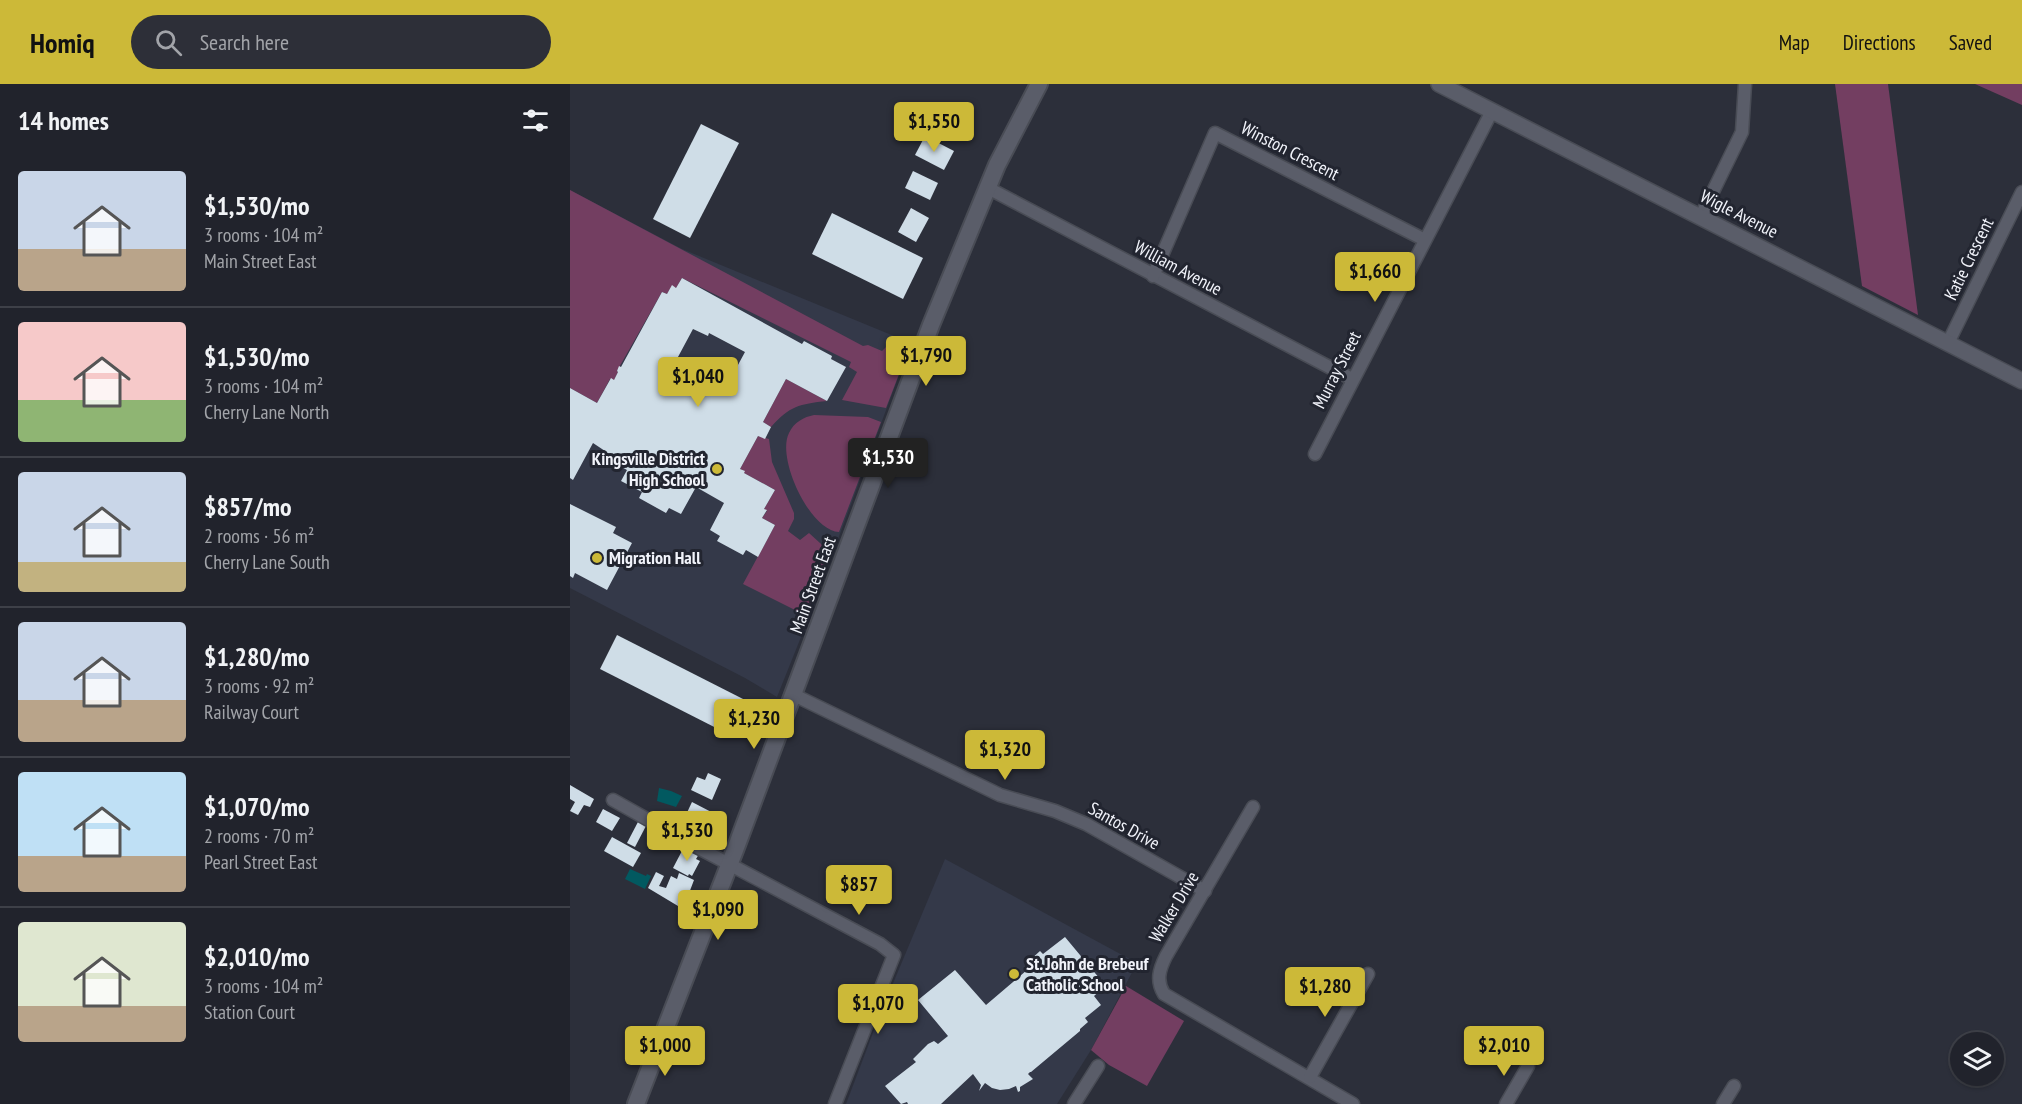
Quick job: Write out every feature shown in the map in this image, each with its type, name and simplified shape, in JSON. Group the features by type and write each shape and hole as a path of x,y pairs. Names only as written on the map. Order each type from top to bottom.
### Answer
{"main road":[{"name":"Main Street East","path":"636,1104 794,695 931,325 988,188 1039,84"}],"street":[{"name":"Wigle Avenue","path":"1438,84 2022,381"},
{"path":"1701,216 1742,132 1745,84"},
{"name":"Murray Street","path":"1315,454 1492,111"},
{"name":"Winston Crescent","path":"1153,276 1215,133 1425,240"},
{"name":"William Avenue","path":"988,188 1352,379"},
{"name":"Katie Crescent","path":"1948,343 2022,192"},
{"name":"Santos Drive","path":"794,695 1000,795 1055,811 1086,824 1205,891"},
{"path":"614,800 693,845 879,944 894,955 835,1104"},
{"name":"Walker Drive","path":"1253,807 1166,956 1160,968 1159,986 1164,994 1353,1104"},
{"path":"1310,1077 1368,974"},
{"path":"1074,1104 1098,1066"},
{"path":"1506,1104 1528,1066"},
{"path":"1723,1104 1734,1086"}],"shaded area":[{"path":"1835,84 1888,84 1918,315 1862,286"},
{"path":"1975,84 2022,84 2022,105"},
{"name":"Kingsville District High School","path":"570,190 682,249 911,343 777,697 745,678 570,588"},
{"path":"570,190 863,346 868,345 882,351 888,345 896,348 903,339 911,343 886,408 842,400 857,372 849,367 851,362 682,278 676,288 672,286 667,294 662,292 614,380 610,379 597,403 570,388"},
{"path":"786,379 827,401 796,407 784,414 771,427 763,422"},
{"path":"814,415 868,417 881,422 839,532 817,520 807,507 798,492 787,459 786,444 791,429 800,421"},
{"path":"758,436 769,439 772,462 794,513 794,519 788,531 800,540 809,533 831,553 807,616 743,584 775,525 762,518 767,511 764,509 775,490 740,469"},
{"name":"St. John de Brebeuf Catholic School","path":"945,859 1137,963 1091,1050 1057,1104 846,1104 879,1017"},
{"path":"1126,986 1184,1021 1147,1086 1109,1065 1091,1050"}],"water":[{"path":"659,788 682,796 676,807 657,801"},
{"path":"630,869 651,876 645,889 625,879"}],"building":[{"path":"956,109 969,116 968,119 971,121 963,137 946,129"},
{"path":"904,117 917,122 914,129 901,124"},
{"path":"701,124 739,143 690,238 653,219"},
{"path":"925,136 954,151 944,170 915,155"},
{"path":"913,171 938,183 930,200 905,188"},
{"path":"911,208 929,218 916,242 898,232"},
{"path":"832,213 923,258 903,299 812,254"},
{"path":"682,278 802,344 804,341 832,356 831,359 846,367 827,401 786,379 763,422 771,427 765,439 758,436 740,469 775,490 764,509 767,510 762,518 775,525 758,557 746,550 743,555 717,541 720,536 710,530 724,503 696,487 681,514 669,508 666,513 639,498 642,492 621,481 627,470 602,456 605,451 593,443 573,480 570,478 570,388 597,403 611,378 614,380 619,366 621,367 662,292 667,294 672,285 676,288","holes":["693,329 708,336 709,333 745,352 732,376 721,370 710,391 671,370"]},
{"name":"Migration Hall","path":"570,504 616,527 613,533 632,543 607,590 575,573 573,578 570,576"},
{"path":"617,635 747,701 730,735 600,669"},
{"path":"708,773 721,779 712,800 691,790 697,777 705,780"},
{"path":"570,785 594,799 590,807 584,805 578,815 570,811 575,802 570,799"},
{"path":"692,802 719,816 711,833 684,819"},
{"path":"603,809 620,818 612,831 596,822"},
{"path":"639,820 647,824 635,847 627,843"},
{"path":"612,837 641,853 633,867 604,851"},
{"path":"684,847 699,854 696,859 700,861 692,876 673,868"},
{"path":"656,872 664,876 659,886 666,888 671,876 677,879 679,873 694,880 683,909 648,888"},
{"path":"1065,937 1100,979 1097,982 1102,989 1094,996 1101,1005 1085,1018 1088,1022 1080,1031 1028,1074 1033,1079 1020,1087 1018,1092 1016,1086 1000,1090 985,1083 979,1091 981,1085 973,1074 941,1104 908,1104 907,1102 901,1104 885,1086 916,1062 913,1059 928,1044 934,1041 938,1044 948,1036 918,1000 955,970 986,1005 1027,970 1024,967 1040,951 1043,954"}],"place":[{"name":"Kingsville District High School","path":"717,469"},
{"name":"Migration Hall","path":"597,558"},
{"name":"St. John de Brebeuf Catholic School","path":"1014,974"}]}
